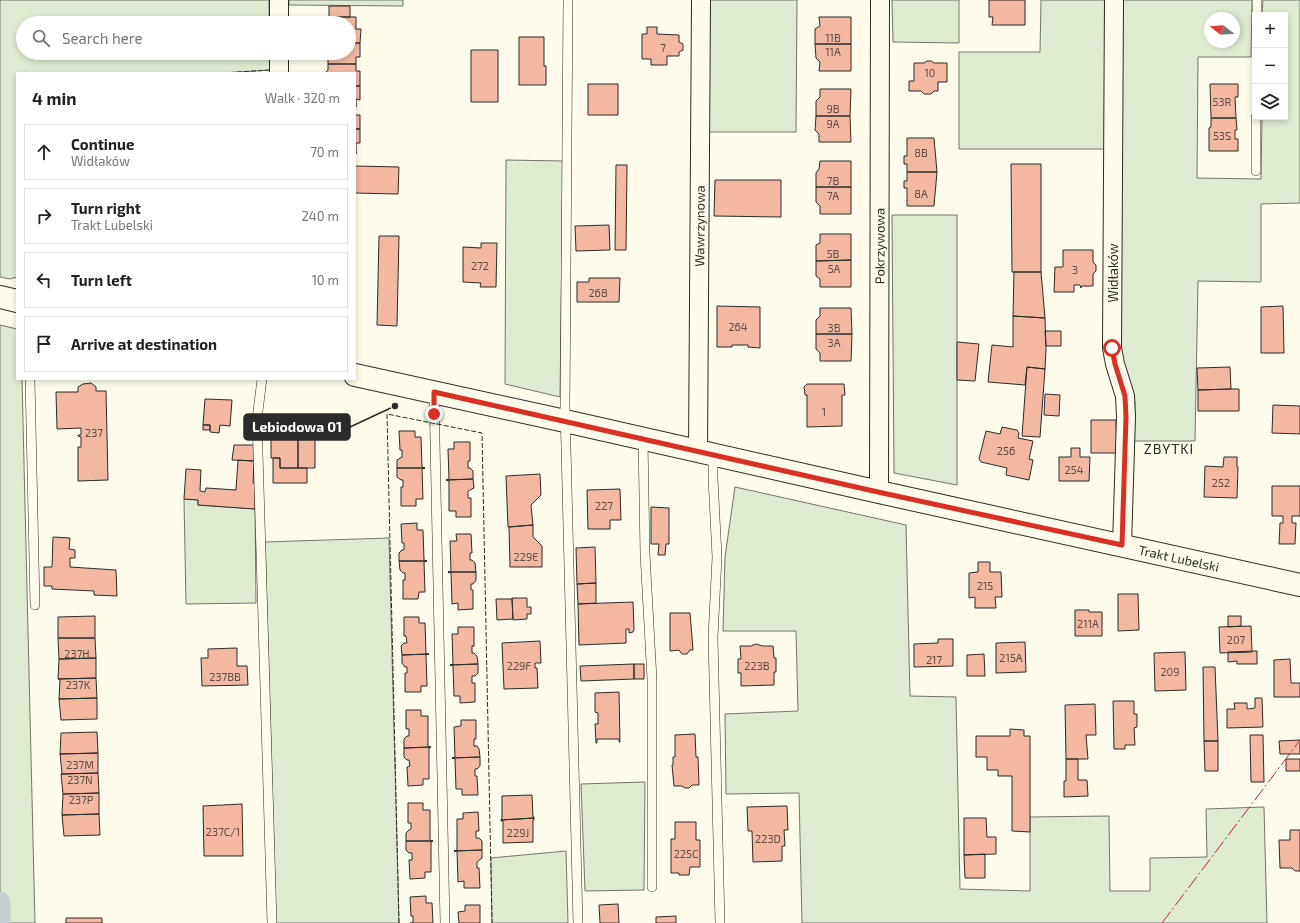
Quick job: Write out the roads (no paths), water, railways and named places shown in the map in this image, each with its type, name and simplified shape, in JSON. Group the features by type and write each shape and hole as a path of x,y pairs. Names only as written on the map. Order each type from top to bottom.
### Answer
{"street":[{"path":"278,0 278,16"},
{"name":"Wawrzynowa","path":"701,0 706,453"},
{"name":"Pokrzywowa","path":"878,492 880,0"},
{"name":"Widłaków","path":"1114,0 1112,348 1115,364 1125,396 1126,417 1122,545"},
{"path":"279,60 279,72"},
{"name":"Trakt Lubelski","path":"356,375 1300,585"}],"lane":[{"path":"568,0 565,421 578,923"},
{"path":"1257,0 1257,12"},
{"path":"1256,120 1256,171"},
{"path":"30,380 35,605"},
{"path":"262,380 257,419 272,923"},
{"path":"434,392 445,923"},
{"path":"643,439 645,554 652,679 652,887"},
{"path":"706,453 713,478 717,557 713,637 720,923"}],"waterway":[{"path":"0,902 0,923"}],"place":[{"name":"Lebiodowa 01","path":"395,406"}],"district":[{"name":"ZBYTKI","path":"1169,448"}]}
